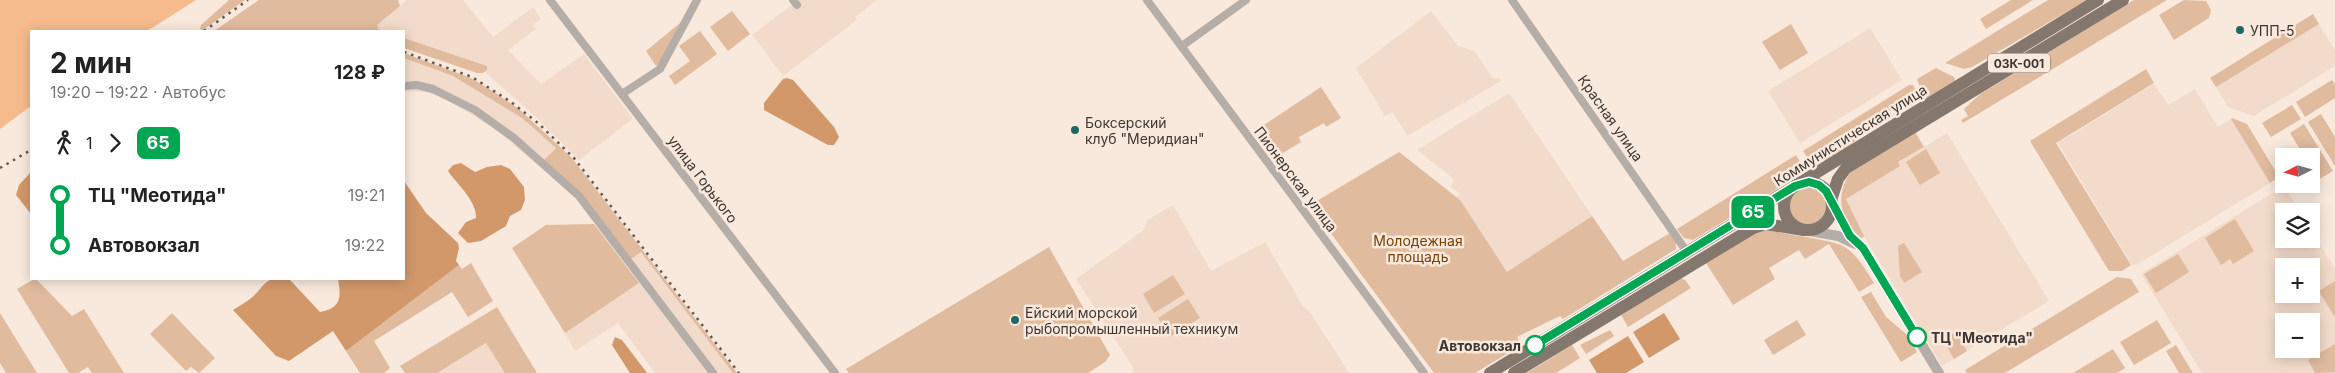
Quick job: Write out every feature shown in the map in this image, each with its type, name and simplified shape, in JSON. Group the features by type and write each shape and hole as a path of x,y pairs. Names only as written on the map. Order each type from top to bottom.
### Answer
{"main road":[{"name":"Коммунистическая улица","path":"1490,373 2098,0"},
{"name":"Коммунистическая улица","path":"1831,200 1838,179 1846,168 2123,0"},
{"name":"03К-001","path":"1795,186 1809,182 1819,185 1826,191 1831,200 1831,210 1825,222 1813,230 1804,230"},
{"path":"1795,186 1788,194 1784,209 1790,223 1804,230"},
{"path":"1514,373 1753,228 1765,224 1804,230"}],"street":[{"name":"улица Горького","path":"550,0 835,373"},
{"path":"622,94 660,68 697,0"},
{"name":"Пионерская улица","path":"1147,0 1424,373"},
{"path":"1182,46 1246,0"},
{"name":"Красная улица","path":"1512,0 1687,252"},
{"path":"405,86 417,85 433,88 482,114 514,138 579,196 713,373"},
{"path":"1831,200 1850,236 1863,248 1939,373"},
{"path":"1804,230 1838,236 1863,248"}],"shaded area":[{"path":"0,0 196,0 147,30 30,30 30,107 0,129"},
{"path":"407,0 463,0 493,37 533,7 541,19 533,25 536,29 508,50 541,84 584,54 633,119 579,160 533,114 485,72 486,66 405,38 405,30 377,29 377,25"},
{"path":"798,0 877,0 855,17 857,20 783,76 752,35"},
{"path":"1431,11 1458,46 1475,51 1492,78 1499,78 1501,81 1407,136 1393,112 1385,116 1356,68"},
{"path":"2319,24 2335,50 2335,66 2254,116 2228,107 2216,87"},
{"path":"1870,28 1902,80 1800,143 1768,91"},
{"path":"405,58 453,76 522,118 556,148 539,166 496,130 449,101 426,92 405,92"},
{"path":"783,79 793,80 834,127 839,137 834,145 828,145 764,110 764,103"},
{"path":"2154,84 2168,105 2195,89 2218,127 2231,119 2270,183 2136,265 2132,265 2058,143"},
{"path":"1509,93 1592,216 1507,272 1456,197 1460,194 1451,187 1454,179 1417,150"},
{"path":"1947,133 2049,301 1942,366 1864,236 1846,199 1899,166 1898,163"},
{"path":"461,163 475,172 487,167 501,165 510,169 524,187 525,200 521,210 510,216 506,226 481,241 468,243 458,233 466,222 476,218 470,199 448,171 453,165"},
{"path":"30,173 30,213 16,195 19,185"},
{"path":"405,182 426,213 458,243 459,248 456,261 459,265 346,351 333,331 289,361 276,356 233,310 250,299 270,280 290,280 320,312 333,308 338,300 340,291 338,280 405,280"},
{"path":"2275,192 2288,193 2295,203 2275,203 2275,248 2320,248 2320,245 2335,269 2335,373 2202,373 2141,274"},
{"path":"1173,205 1211,271 1265,242 1303,306 1310,312 1349,373 1133,373 1133,367 1076,279 1144,230 1147,220"},
{"path":"641,251 733,373 717,373 631,259"},
{"path":"639,283 708,373 655,373 618,323 575,351 565,333"},
{"path":"1664,313 1680,339 1649,358 1633,332"},
{"path":"1628,336 1644,362 1626,373 1597,373 1589,360"},
{"path":"615,337 622,340 647,373 630,373 612,345"},
{"path":"487,343 505,373 437,373"}],"green space":[{"path":"229,0 245,0 203,30 200,29 201,25"},
{"path":"259,0 398,0 400,6 377,25 378,29 381,30 215,30"},
{"path":"2011,0 2033,0 1986,29 1980,19"},
{"path":"2048,0 2087,0 1972,67 1964,69 1945,63"},
{"path":"2134,0 2167,0 1963,123 1961,120 1968,116 1964,109 1979,95"},
{"path":"2184,0 2206,1 2211,10 2209,18 2174,40 2159,15"},
{"path":"732,11 750,34 728,51 710,27"},
{"path":"2313,14 2319,24 2216,87 2210,78"},
{"path":"680,23 660,63 656,66 646,51"},
{"path":"1791,24 1808,53 1780,70 1762,42"},
{"path":"700,31 717,54 675,85 669,76 690,61 679,46"},
{"path":"405,38 487,66 487,70 483,73 477,73 405,48"},
{"path":"405,53 471,78 491,90 519,109 572,158 737,373 733,373 641,252 631,259 543,161 556,148 522,118 453,76 405,58"},
{"path":"1936,68 1954,77 1955,81 1928,98 1923,96 1917,79"},
{"path":"2146,69 2154,83 2056,143 2131,265 2122,271 2109,271 2030,141"},
{"path":"2332,80 2335,84 2335,98 2305,117 2296,102"},
{"path":"1909,85 1913,85 1917,93 1916,101 1912,106 1892,110 1863,127 1866,132 1841,152 1826,161 1814,163 1807,158 1803,151"},
{"path":"1321,87 1341,118 1326,127 1324,123 1299,137 1301,142 1278,156 1258,129"},
{"path":"2292,105 2301,119 2271,137 2262,123"},
{"path":"2321,114 2335,137 2335,166 2308,122"},
{"path":"2231,119 2247,124 2275,170 2275,180 2270,183"},
{"path":"2304,124 2319,148 2299,148 2290,133"},
{"path":"1915,132 1924,147 1898,162 1900,166 1846,199 1864,236 1862,238 1854,232 1844,216 1841,198 1846,180 1851,172"},
{"path":"1926,149 1940,173 1920,185 1906,162"},
{"path":"2320,150 2333,171 2320,179"},
{"name":"Молодежная площадь","path":"1399,152 1460,200 1507,272 1592,216 1623,261 1670,233 1676,242 1676,249 1563,319 1560,316 1517,337 1520,342 1505,355 1475,373 1434,373 1310,205"},
{"path":"1796,155 1800,162 1800,169 1774,191 1693,240 1684,238 1677,229"},
{"path":"1807,187 1821,193 1827,207 1821,221 1807,227 1793,221 1787,207 1793,193"},
{"path":"2235,219 2254,251 2233,264 2230,259 2221,265 2205,238"},
{"path":"594,224 639,283 565,333 512,248 546,225"},
{"path":"1758,231 1816,239 1845,247 1858,259 1874,283 1859,292 1829,244 1805,259 1799,250 1769,268 1775,279 1733,305 1706,263"},
{"path":"1904,243 1922,272 1904,283 1900,276 1898,246"},
{"name":"Ейский морской рыбопромышленный техникум","path":"1049,247 1110,355 1105,362 1088,373 849,373 846,369"},
{"path":"2178,254 2189,272 2156,293 2144,274"},
{"path":"471,263 493,301 468,317 452,292 374,341 390,368 384,373 360,373 346,351 459,265 462,269"},
{"path":"1173,275 1185,294 1154,313 1143,294"},
{"path":"2117,277 2131,279 2139,292 2005,373 1967,373 1965,370"},
{"path":"1680,278 1685,280 1691,288 1628,327 1621,315"},
{"path":"32,280 37,280 72,316 84,309 124,373 92,373 88,367 78,373 69,373 17,289"},
{"path":"2335,281 2334,316 2320,293 2320,290"},
{"path":"1871,292 1886,317 1906,334 1917,352 1901,362 1861,297"},
{"path":"1188,299 1200,318 1169,337 1158,318"},
{"path":"497,307 537,373 505,373 486,343 437,373 405,373 400,366"},
{"path":"0,313 37,373 6,373 0,363"},
{"path":"172,313 215,358 199,373 191,367 186,371 150,334"},
{"path":"1797,320 1806,335 1773,355 1764,340"},
{"path":"2157,320 2171,343 2134,365 2120,342"},
{"path":"1610,330 1614,336 1586,354 1580,345"},
{"path":"1956,332 1967,351 1954,359 1943,340"},
{"path":"2335,344 2335,372 2315,373 2308,360 2320,358 2320,353"},
{"path":"1572,345 1580,358 1556,373 1527,373"},
{"path":"2176,345 2193,373 2179,373 2166,351"},
{"path":"2113,349 2125,368 2117,373 2073,373"}],"railway":[{"path":"205,30 248,0"},
{"path":"405,52 472,77 511,102 538,123 574,158 739,373"},
{"path":"0,168 30,151"}],"bus line":[{"name":"65","path":"1535,345 1795,186 1809,182 1819,185 1826,191 1850,236 1863,248 1917,337"}],"place":[{"name":"УПП-5","path":"2240,30"},
{"name":"Боксерский клуб \"Меридиан\"","path":"1075,130"},
{"name":"Ейский морской рыбопромышленный техникум","path":"1015,320"},
{"name":"ТЦ \"Меотида\"","path":"1917,337"},
{"name":"Автовокзал","path":"1535,345"}]}
